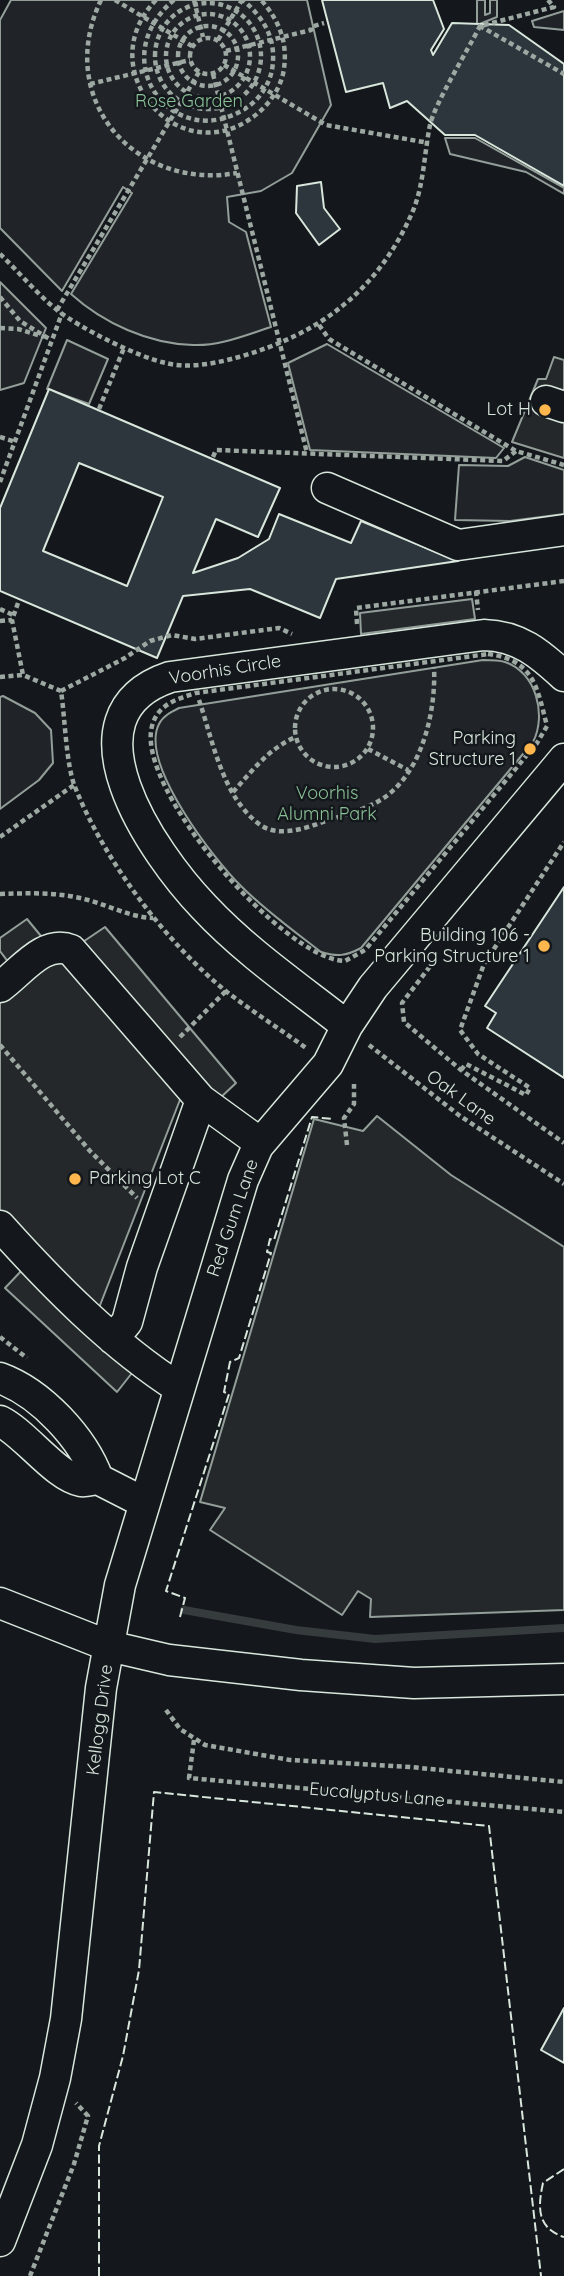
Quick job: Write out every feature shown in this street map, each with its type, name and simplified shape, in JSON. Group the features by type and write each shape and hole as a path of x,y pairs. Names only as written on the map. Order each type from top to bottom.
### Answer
{"street":[{"path":"327,488 458,545 564,530"},
{"name":"Voorhis Circle","path":"347,1026 267,963 205,908 161,855 129,793 122,772 116,738 117,722 123,709 144,688 170,677 484,635 502,635 519,641 564,676"},
{"name":"Red Gum Lane","path":"109,1646 121,1585 178,1388 232,1213 258,1146 328,1064 347,1026 373,987 564,759"},
{"path":"0,987 47,949 60,946 71,950 201,1100 252,1137 258,1146"},
{"path":"113,1339 127,1322 158,1220 201,1100"},
{"path":"0,1226 113,1339 144,1366 178,1388"},
{"path":"0,1378 13,1383 47,1408 73,1436 92,1463 98,1479"},
{"path":"0,1421 26,1439 64,1472 81,1481 98,1479 145,1503"},
{"path":"0,1603 109,1646"},
{"name":"Kellogg Drive","path":"0,2241 37,2145 55,2078 66,2019 101,1688 109,1646 169,1660 414,1684 564,1679"}],"path":[{"path":"101,0 88,37 87,60 90,84 104,119 124,143 145,160 180,175 212,178 237,173"},
{"path":"115,0 192,46"},
{"path":"156,0 142,16 132,50 133,74 141,92 169,121 198,131 227,130 244,124 261,111 273,96 282,77 284,38 276,19 261,0"},
{"path":"174,0 152,21 143,53 145,71 161,101 174,112 208,121 225,119 252,104 264,90 271,73 272,40 264,22 242,0 218,40"},
{"path":"0,254 59,311 124,348 167,364 213,364 280,345 319,325 357,295 387,257 413,212 429,143 430,124 480,26 554,7 548,0"},
{"path":"195,2 203,37"},
{"path":"195,2 222,4 236,10 255,28 260,43 261,63 254,83 246,94 222,107 208,109 180,102 165,86 156,68 155,54 163,28 181,9 195,2"},
{"path":"215,14 230,19 242,31 249,46 250,63 244,78 233,90 219,96 203,98 187,91 174,80 167,65 167,48 173,34 183,22 198,15 215,14"},
{"path":"226,51 284,38 324,23"},
{"path":"213,25 224,30 238,49 239,60 234,71 216,85 204,86 192,82 178,62 181,40 201,26 213,25"},
{"path":"480,26 564,74"},
{"path":"203,37 218,40 226,51 224,65 213,74 199,72 190,60 192,46 203,37"},
{"path":"90,84 190,60"},
{"path":"224,65 326,125 429,143"},
{"path":"0,482 59,311 145,160 199,72"},
{"path":"213,74 307,453"},
{"path":"0,297 20,321 51,340"},
{"path":"319,325 329,339 516,451 564,466"},
{"path":"0,328 18,329 51,340"},
{"path":"99,409 124,348"},
{"path":"0,437 16,442"},
{"path":"213,457 216,450 503,461 516,451"},
{"path":"358,629 356,608 564,581"},
{"path":"0,677 23,675 12,618 18,603"},
{"path":"0,609 12,618"},
{"path":"0,621 12,618"},
{"path":"61,691 125,658 150,641 173,635 195,639 279,628 296,637"},
{"path":"488,654 517,662 536,685 547,726 537,743 365,950 345,961 317,956 251,902 222,873 179,811 159,770 151,745 151,728 157,714 168,702 196,693 488,654"},
{"path":"196,693 233,792 247,814 262,826 278,832 312,826 388,795 418,753 432,710 434,661"},
{"path":"333,689 345,690 356,696 371,714 372,738 368,749 348,765 321,765 310,759 296,737 298,714 312,696 333,689"},
{"path":"233,792 281,743 296,737"},
{"path":"368,749 408,769"},
{"path":"0,837 74,785"},
{"path":"461,1070 466,1064 526,1095 530,1088 478,1054 460,1030 484,964 564,842"},
{"path":"0,894 52,894 86,900 139,917 153,918"},
{"path":"437,957 402,1003 404,1021 461,1070 564,1143"},
{"path":"161,1056 226,991"},
{"name":"Oak Lane","path":"347,1026 460,1116 564,1184"},
{"path":"0,1045 90,1151 158,1220"},
{"path":"347,1145 344,1118 354,1104 354,1084"},
{"path":"166,1710 180,1729 205,1745 290,1760 410,1767 564,1782"},
{"name":"Eucalyptus Lane","path":"194,1740 189,1778 564,1812"},
{"path":"30,2276 74,2164 88,2116 55,2078"}],"green space":[{"name":"Rose Garden","path":"11,0 307,0 331,105 292,173 261,191 227,197 229,222 246,232 271,327 213,344 176,344 144,336 112,323 71,294 132,193 123,187 62,291 0,228 0,20"},
{"path":"477,0 485,0 485,15 490,13 490,0 497,0 497,17 477,25"},
{"path":"564,11 564,30 534,27 532,21"},
{"path":"445,138 475,138 564,188 564,194 526,172 450,154"},
{"path":"0,282 46,328 24,383 0,390"},
{"path":"67,340 108,359 89,404 47,389"},
{"path":"327,344 504,448 496,458 310,450 288,363"},
{"path":"525,457 564,470 564,514 510,521 455,520 459,465 508,466"},
{"name":"Voorhis Alumni Park","path":"483,660 503,661 516,667 531,685 536,696 539,720 533,742 361,948 351,953 337,955 321,952 270,913 242,887 214,856 182,810 160,762 156,741 159,724 165,716 179,708"},
{"path":"3,696 35,713 51,730 53,763 39,780 0,809 0,697"}],"shaded area":[{"name":"Lot H","path":"554,357 564,360 564,458 512,442 538,379 546,379"},
{"path":"472,599 475,619 361,634 360,613"},
{"name":"Parking Lot C","path":"27,919 59,958 105,927 236,1083 203,1114 183,1092 97,1313 143,1359 117,1392 5,1288 25,1267 0,1247 0,1003 24,983 0,951 0,938"},
{"path":"377,1116 451,1175 564,1247 564,1610 370,1617 371,1599 358,1591 342,1615 210,1530 225,1508 200,1502 314,1119 363,1131"}],"building":[{"path":"322,0 433,0 444,29 431,50 433,55 452,23 509,25 564,64 564,186 475,135 445,135 407,101 390,108 383,83 346,92"},
{"path":"321,182 324,208 340,229 319,245 296,213 297,186"},
{"path":"49,389 280,488 258,537 216,519 193,573 238,558 269,539 279,514 351,543 361,521 458,561 336,579 320,618 250,589 183,596 157,658 0,591 0,508","holes":["79,463 163,497 127,586 43,551"]},
{"name":"Building 106 - Parking Structure 1","path":"564,887 564,1078 487,1028 496,1013 485,1006"},
{"path":"564,2008 564,2063 541,2050"}],"waterway":[{"path":"184,1610 296,1630 375,1639 564,1628"}],"fence":[{"path":"180,1617 185,1598 166,1591 229,1394 224,1392 230,1362 239,1358 271,1253 267,1252 270,1239 274,1240 312,1117 333,1119"},
{"path":"99,2276 99,2146 123,2056 139,1970 154,1792 489,1826 541,2276"},
{"path":"564,2169 543,2183 540,2200 544,2222 548,2228 564,2237"}],"place":[{"name":"Lot H","path":"545,410"},
{"name":"Parking Structure 1","path":"530,749"},
{"name":"Building 106 - Parking Structure 1","path":"544,946"},
{"name":"Parking Lot C","path":"75,1179"}]}
